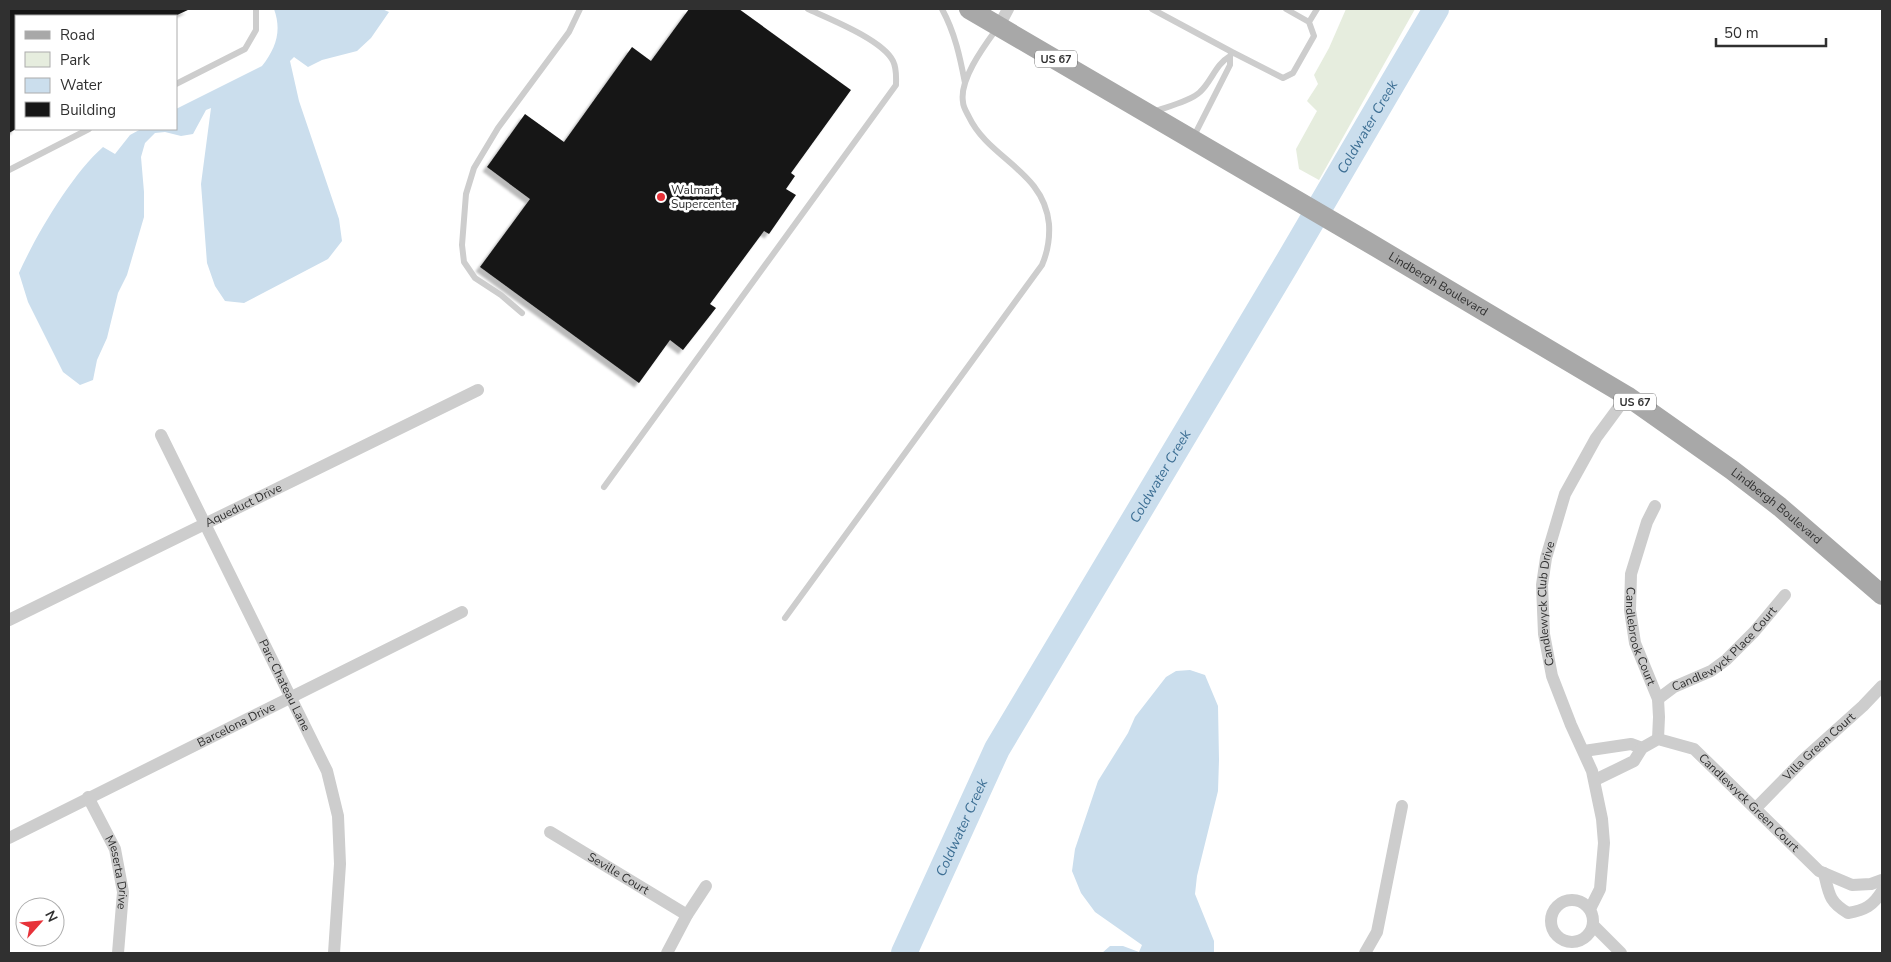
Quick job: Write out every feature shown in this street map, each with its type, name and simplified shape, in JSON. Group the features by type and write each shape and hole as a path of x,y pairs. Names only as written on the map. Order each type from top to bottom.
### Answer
{"main road":[{"name":"Lindbergh Boulevard","path":"969,9 1003,17 1149,114 1627,396 1692,441 1773,502 1882,595"}],"street":[{"name":"Aqueduct Drive","path":"9,620 478,390"},
{"name":"Candlewyck Club Drive","path":"1590,909 1600,889 1604,843 1594,780 1584,751 1571,725 1552,676 1544,634 1542,600 1545,567 1552,534 1565,494 1596,438 1627,396"},
{"name":"Parc Chateau Lane","path":"161,435 327,771 338,816 340,864 334,953"},
{"name":"Candlebrook Court","path":"1655,506 1647,522 1631,574 1630,610 1635,643 1658,699 1660,717 1658,739"},
{"name":"Candlewyck Place Court","path":"1658,699 1674,687 1712,671 1726,660 1754,632 1785,595"},
{"name":"Barcelona Drive","path":"9,838 462,612"},
{"name":"Villa Green Court","path":"1756,808 1803,760 1863,706 1882,686"},
{"path":"1594,780 1634,761 1642,748 1658,739"},
{"name":"Candlewyck Green Court","path":"1658,739 1694,749 1819,871 1852,885 1871,884 1882,880"},
{"path":"1584,751 1631,744 1642,748"},
{"name":"Meserta Drive","path":"88,797 115,849 123,892 118,953"},
{"path":"1364,953 1377,932 1402,806"},
{"name":"Seville Court","path":"550,832 687,916"},
{"path":"1824,873 1835,906 1848,913 1864,910 1877,900 1882,891"},
{"path":"667,953 706,886"},
{"path":"1567,900 1576,900 1584,903 1590,909 1594,925 1585,939 1567,948 1555,934 1551,926 1551,918 1554,910 1560,904 1567,900"},
{"path":"1594,925 1621,953"}],"lane":[{"path":"178,83 245,49 256,30 256,9"},
{"path":"522,313 501,295 475,278 464,262 462,245 466,194 474,168 498,128 569,32 580,9"},
{"path":"604,487 896,84 893,60 883,48 862,34 808,9"},
{"path":"942,9 951,25 958,46 965,83"},
{"path":"1152,9 1231,54 1283,78 1293,73 1314,36 1309,22 1286,9"},
{"path":"1309,22 1317,9"},
{"path":"785,618 1042,265 1048,252 1050,236 1048,220 1045,205 1039,193 1029,178 982,136 974,126 962,102 965,83 982,50 1003,17"},
{"path":"1149,114 1190,98 1200,92 1222,61 1231,54"},
{"path":"1192,139 1230,65 1231,54"},
{"path":"9,170 87,130"}],"green space":[{"path":"1346,9 1415,9 1319,180 1299,169 1296,149 1317,111 1307,101 1318,84 1314,75 1329,48"}],"water":[{"path":"274,9 382,9 389,12 371,38 357,51 322,60 308,67 294,57 290,61 299,101 339,219 342,241 328,259 244,303 225,301 215,286 207,263 201,184 211,108 206,110 193,134 181,136 165,132 155,133 145,143 141,157 144,217 127,275 118,293 107,338 97,360 93,380 80,385 63,372 28,302 19,273 26,258 67,189 103,147 115,154 130,135 139,130 178,130 178,108 262,66 271,53 276,39"},
{"path":"1190,670 1205,675 1218,706 1218,791 1197,876 1195,894 1214,941 1214,953 1102,953 1110,946 1123,946 1139,952 1142,945 1095,912 1081,893 1072,871 1075,849 1098,781 1128,733 1135,717 1166,677 1176,671"}],"building":[{"path":"9,9 190,9 177,15 15,15 15,130 9,133"},
{"name":"Walmart Supercenter","path":"689,9 739,9 851,90 791,173 795,176 786,189 796,195 769,234 764,231 710,304 716,308 683,350 670,340 639,383 480,267 530,199 487,167 525,114 564,142 632,47 651,61"}],"waterway":[{"name":"Coldwater Creek","path":"904,953 997,749 1286,265 1436,9"}],"place":[{"name":"Walmart Supercenter","path":"661,197"}]}
